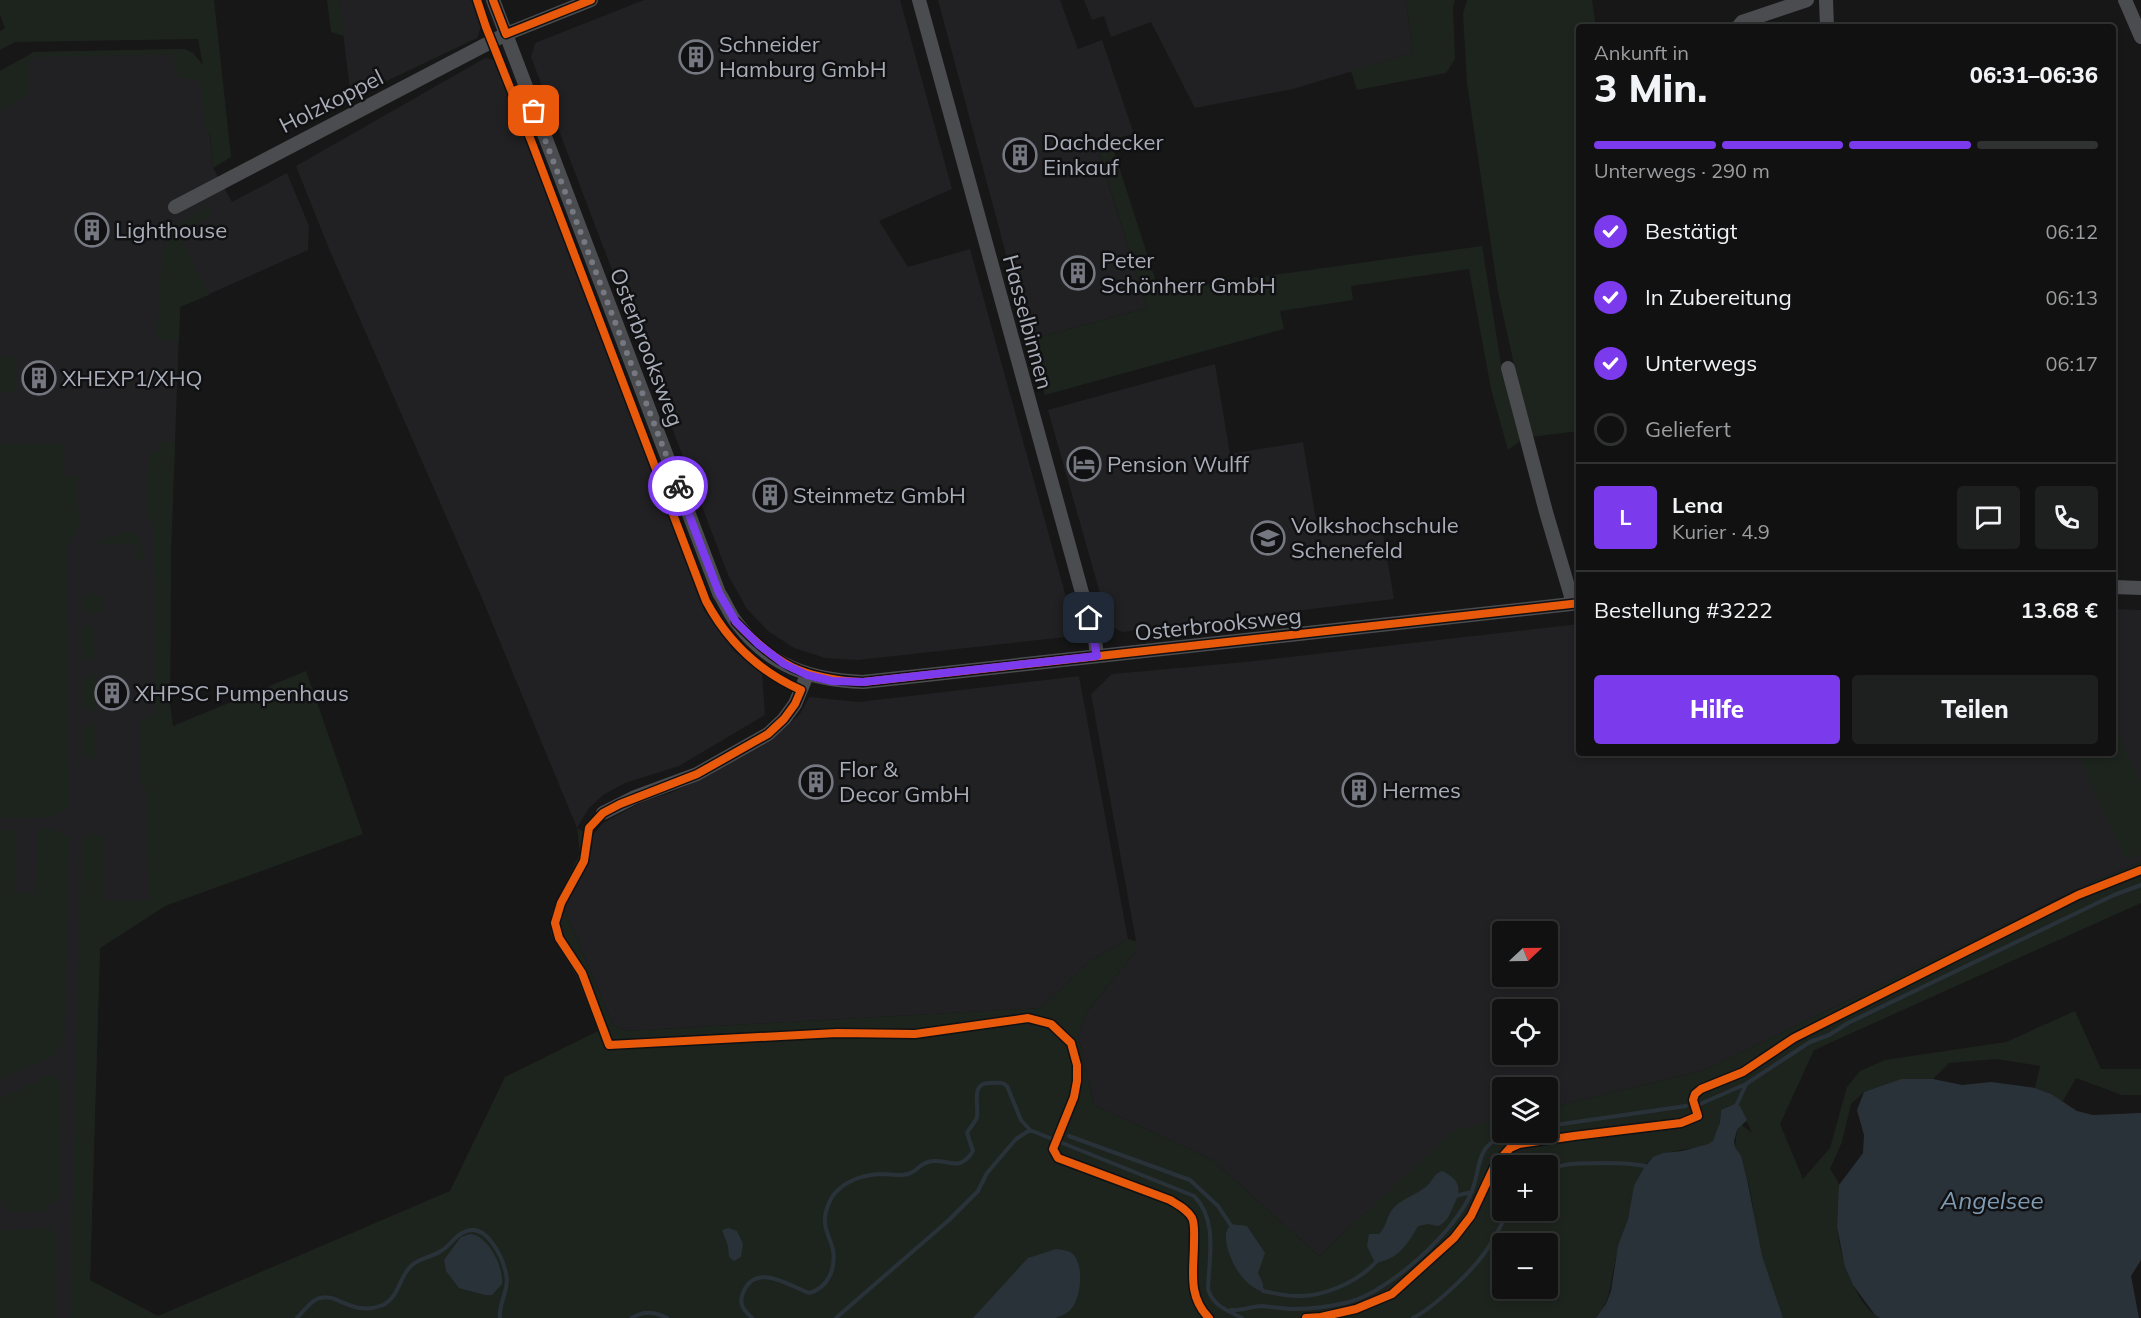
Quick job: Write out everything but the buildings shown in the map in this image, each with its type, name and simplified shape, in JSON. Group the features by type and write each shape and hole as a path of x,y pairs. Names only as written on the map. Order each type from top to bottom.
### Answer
{"street":[{"name":"Osterbrooksweg","path":"493,0 719,593 736,622 758,644 784,664 807,675 832,681 863,682 1576,603"},
{"name":"Holzkoppel","path":"175,207 506,34 591,0"},
{"name":"Hasselbinnen","path":"919,0 1089,618 1097,656"},
{"path":"1740,24 1807,0"},
{"path":"1826,0 1827,24"},
{"path":"2125,0 2141,37"},
{"path":"1508,368 1546,512 1576,603"},
{"path":"2116,587 2141,588"},
{"path":"603,813 635,797 697,774 768,734 784,719 795,704 807,675"}],"shaded area":[{"path":"0,0 214,0 231,157 213,168 210,133 206,133 200,80 177,77 173,54 35,57 30,60 30,93 0,112 0,71 34,52 184,49 193,53 203,65 198,39 15,42 0,50 0,31 5,28 0,15"},
{"path":"327,0 339,0 344,36 331,32"},
{"path":"339,0 473,0 482,24 477,38 351,98"},
{"path":"644,0 900,0 952,189 879,221 908,267 970,249 1074,626 1065,637 858,660 825,658 794,648 768,631 747,609 728,575 531,57 535,43"},
{"path":"938,0 1060,0 1078,49 1102,40 1134,134 1096,143 1147,308 1029,340"},
{"path":"1084,0 1406,0 1413,53 1293,89 1195,108 1151,22 1111,37 1104,16 1092,20"},
{"path":"1406,0 1455,0 1453,7 1455,59 1446,73 1357,90 1351,71 1413,53"},
{"path":"1467,0 1592,0 1596,24 1576,24 1576,431 1530,437 1498,292 1467,83 1463,14"},
{"path":"184,49 193,53 203,67 213,168 232,202 287,173 309,226 308,250 180,307 171,548 165,906 100,948 90,1280 79,1318 0,1318 0,71 34,52"},
{"path":"485,58 497,61 704,610 733,650 762,674 765,715 679,766 625,783 603,795 589,808 577,828 481,596 330,251 296,166"},
{"path":"1110,139 1159,291 1482,246 1502,370 1520,441 1508,450 1491,389 1469,269 1351,286 1353,300 1280,311 1284,329 1045,395 1029,340 1147,308 1096,142"},
{"path":"207,206 212,215 185,230 183,244 209,295 180,307 179,341 157,340 162,251 171,233 180,223"},
{"path":"0,357 15,357 16,392 0,392"},
{"path":"1215,364 1230,454 1303,442 1318,532 1381,522 1394,599 1122,632 1109,625 1048,410"},
{"path":"159,442 175,443 171,548 170,704 173,726 306,671 363,834 165,906 100,948 90,1280 158,1316 450,1191 505,1077 598,1031 576,975 551,934 551,914 580,853 577,828 591,837 590,855 563,906 613,1025 625,1031 1041,1008 1090,961 1128,939 1136,941 1136,951 1086,1013 1078,1036 1094,1105 1211,1159 1319,1256 1454,1130 1492,1121 1492,1143 1558,1143 1558,1106 1705,1070 2096,880 2141,862 2141,903 1814,1050 1780,1124 1803,1179 1830,1148 1847,1087 1860,1071 1885,1060 2006,1042 2075,1011 2101,1069 2141,1069 2141,1095 2122,1095 2076,1078 2062,1103 2051,1094 2035,1088 2040,1066 1996,1059 1949,1063 1933,1079 1901,1079 1864,1092 1851,1104 1842,1142 1830,1169 1839,1185 1837,1227 1845,1264 1863,1302 1880,1318 1783,1318 1761,1256 1749,1185 1741,1158 1735,1147 1737,1131 1742,1125 1752,1133 1740,1107 1721,1110 1717,1134 1713,1141 1654,1157 1643,1168 1635,1188 1615,1261 1607,1300 1596,1318 70,1318 82,838 86,835 103,834 104,901 149,901 147,792 140,781 142,717 156,716 154,525 147,514 149,452 159,452"},
{"path":"0,443 63,443 64,476 77,476 79,528 66,546 69,809 50,817 7,819 0,817"},
{"path":"122,533 134,534 138,537 143,548 143,560 136,560 136,544 90,544"},
{"path":"102,594 103,613 85,613 81,610 81,599 84,595"},
{"path":"2116,609 2141,610 2141,862 2096,880 1705,1070 1558,1106 1558,1077 1492,1077 1492,1122 1454,1131 1319,1256 1211,1159 1094,1105 1078,1036 1086,1013 1136,951 1091,694 1112,674 1245,662 1576,624 1576,756 2116,756"},
{"path":"85,626 94,626 95,659 85,660 81,656 81,630"},
{"path":"85,676 95,676 95,709 86,710 81,706 81,680"},
{"path":"1079,676 1128,939 1090,961 1041,1008 625,1031 613,1025 563,906 590,855 591,837 603,823 646,800 668,794 709,775 779,733 800,714 809,697 859,702"},
{"path":"85,725 95,725 95,758 86,758 82,755 82,729"},
{"path":"2116,729 2141,782 2141,854 2126,860 2078,756 2116,756"},
{"path":"38,829 54,830 69,836 64,1040 54,1056 0,1079 0,830 16,830 14,893 36,893"},
{"path":"54,1073 62,1084 59,1196 43,1212 11,1212 0,1199 0,1099"},
{"path":"49,1228 57,1237 55,1318 0,1318 0,1230"}],"water":[{"name":"Angelsee","path":"1901,1079 1933,1079 1962,1085 1991,1082 2014,1085 2035,1088 2051,1094 2077,1111 2093,1115 2141,1113 2141,1260 2131,1276 2139,1318 1880,1318 1875,1315 1853,1285 1845,1267 1837,1227 1839,1185 1863,1153 1864,1135 1857,1110 1864,1092"},
{"path":"1735,1104 1740,1106 1747,1120 1737,1130 1735,1147 1741,1156 1747,1179 1762,1256 1783,1318 1596,1318 1606,1304 1611,1291 1618,1246 1628,1219 1634,1186 1643,1169 1653,1157 1663,1153 1682,1151 1713,1141 1720,1122 1721,1110"},
{"path":"1442,1171 1453,1178 1458,1186 1456,1201 1444,1223 1438,1226 1428,1224 1418,1226 1410,1240 1396,1255 1375,1263 1367,1246 1369,1234 1379,1234 1394,1208 1424,1188"},
{"path":"1230,1224 1247,1226 1265,1253 1258,1273 1263,1284 1263,1291 1248,1283 1236,1268 1226,1241 1226,1233"},
{"path":"729,1228 737,1231 743,1244 741,1257 734,1261 729,1257 722,1230"},
{"path":"470,1234 483,1240 498,1261 502,1284 492,1295 459,1288 446,1271 444,1260 461,1237"},
{"path":"1056,1249 1072,1253 1079,1267 1079,1290 1068,1312 1055,1318 973,1318 1028,1258"}],"waterway":[{"path":"1737,1104 1746,1084 1810,1042 1829,1035 1848,1023 2114,895 2141,885"},
{"path":"752,1318 741,1301 748,1284 755,1279 773,1278 809,1293 826,1282 832,1271 834,1257 825,1214 838,1190 849,1182 867,1176 908,1174 928,1162 962,1162 973,1151 967,1133 977,1117 978,1090 984,1084 999,1083 1007,1086 1021,1120 1030,1130 1194,1196 1202,1206 1209,1228 1208,1289 1210,1295 1221,1307 1242,1318"},
{"path":"1700,1104 1746,1084"},
{"path":"1558,1125 1686,1106"},
{"path":"836,1318 949,1220 978,1191 987,1173 1016,1139 1030,1130"},
{"path":"1069,1136 1190,1180 1218,1206 1232,1227"},
{"path":"1231,1310 1262,1306 1294,1309 1329,1306 1349,1302 1383,1286 1420,1257 1452,1223 1472,1191 1482,1155 1492,1142"},
{"path":"1558,1167 1621,1163 1645,1166"},
{"path":"1455,1196 1472,1192"},
{"path":"1413,1318 1440,1299 1477,1263 1503,1221"},
{"path":"297,1318 311,1303 324,1297 362,1308 383,1305 393,1296 412,1265 441,1251 459,1235 470,1230 478,1231 491,1241 504,1266 507,1279 500,1318"},
{"path":"1261,1288 1263,1291 1288,1296 1318,1294 1350,1282 1377,1261"},
{"path":"632,1318 649,1313 667,1318"}],"cycle path":[{"path":"477,0 706,601 724,630 746,654 771,674 801,690 795,704 784,719 768,734 697,774 620,804 603,813 589,828 584,861 561,903 555,923 559,938 582,973 609,1045 837,1033 915,1034 1028,1018 1051,1024 1071,1043 1077,1065 1074,1097 1053,1149 1058,1158 1170,1200 1188,1212 1194,1226 1193,1282 1197,1301 1209,1318"},
{"path":"493,0 506,34 591,0"},
{"path":"736,622 765,649 792,667 823,677 863,682 1576,603"},
{"path":"1306,1318 1356,1309 1392,1294 1454,1238 1471,1216 1495,1165 1510,1148 1519,1144 1681,1123 1698,1116 1693,1100 1695,1094 1701,1089 1743,1072 1794,1038 2078,895 2141,870"}],"way so far":[{"path":"534,111 678,486"}],"place":[{"name":"Schneider Hamburg GmbH","path":"696,57"},
{"name":"Dachdecker Einkauf","path":"1020,155"},
{"name":"Lighthouse","path":"92,230"},
{"name":"Peter Schönherr GmbH","path":"1078,273"},
{"name":"XHEXP1/XHQ","path":"39,378"},
{"name":"Pension Wulff","path":"1084,464"},
{"name":"Steinmetz GmbH","path":"770,495"},
{"name":"Volkshochschule Schenefeld","path":"1268,538"},
{"name":"XHPSC Pumpenhaus","path":"112,693"},
{"name":"Flor & Decor GmbH","path":"816,782"},
{"name":"Hermes","path":"1359,790"}],"route":[{"path":"678,486 719,593 736,622 758,644 784,664 807,675 832,681 863,682 1097,656 1089,618"}]}
